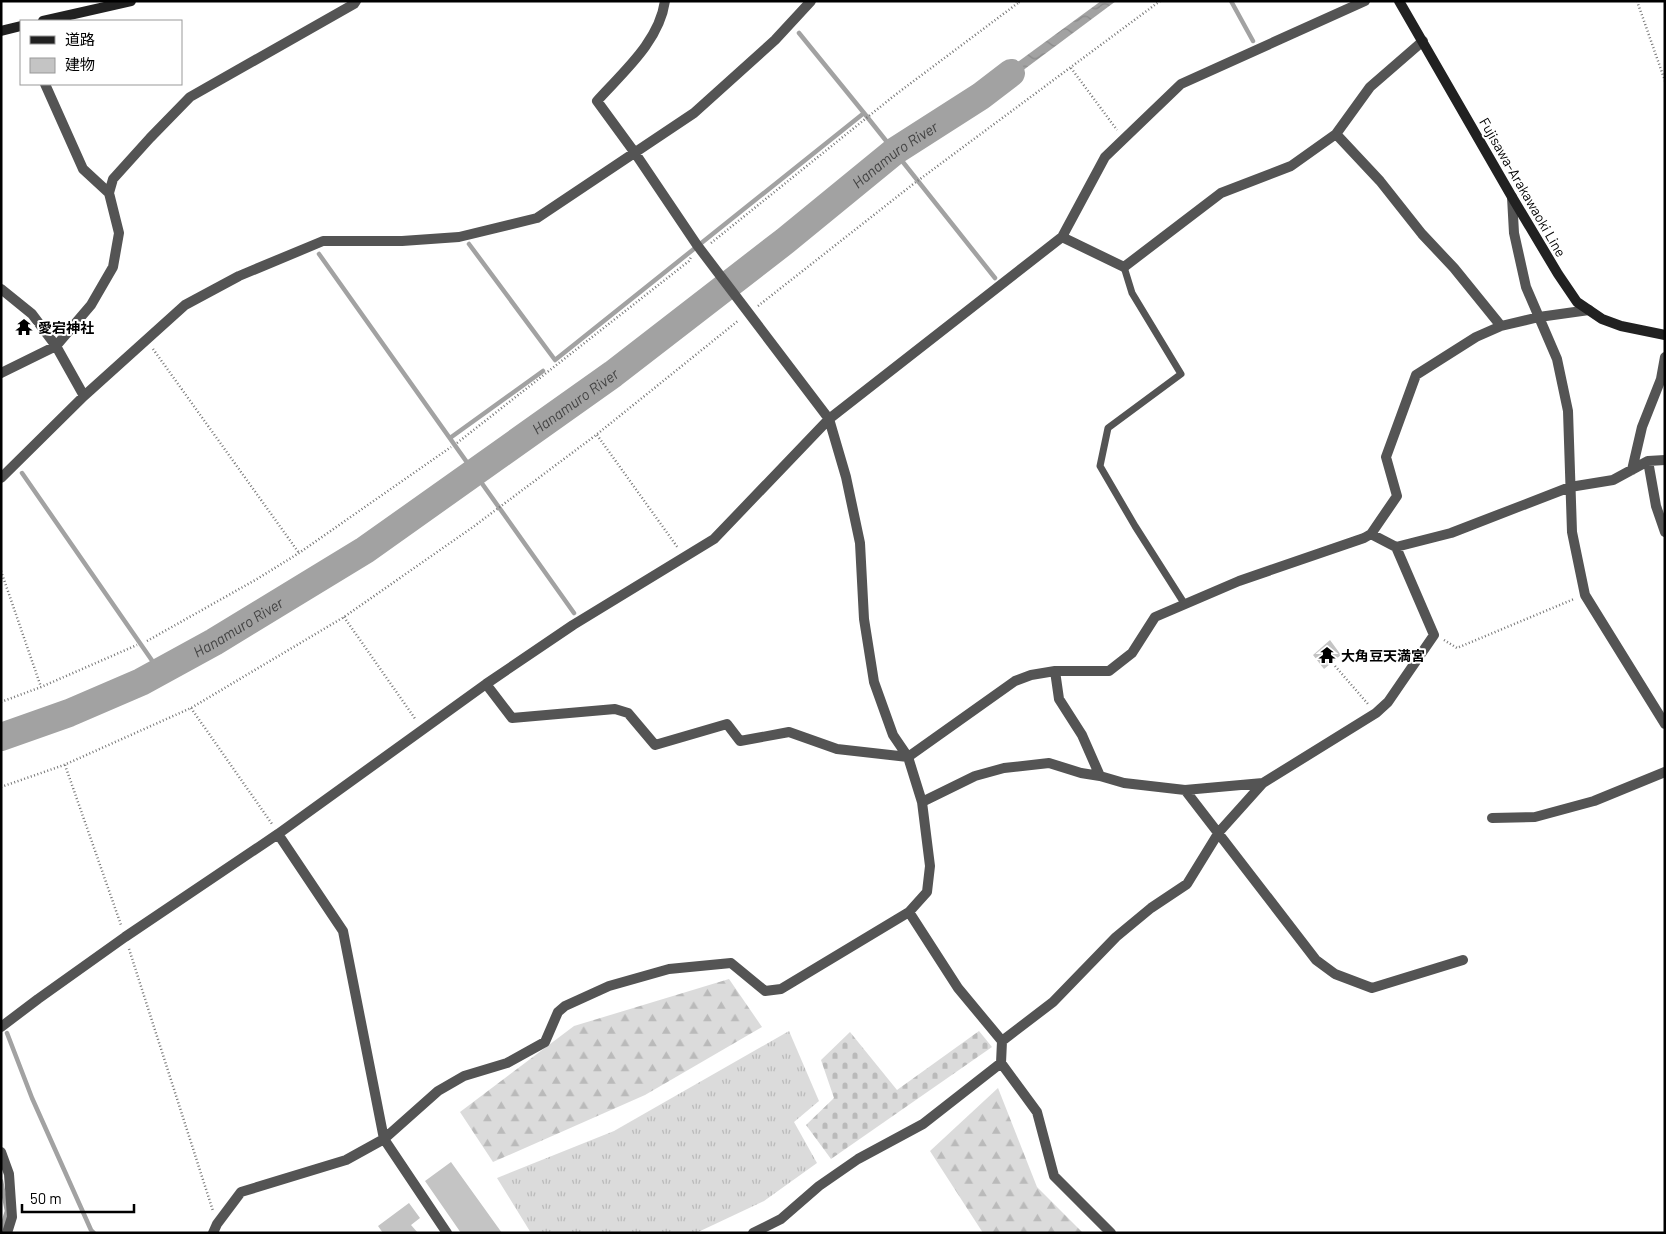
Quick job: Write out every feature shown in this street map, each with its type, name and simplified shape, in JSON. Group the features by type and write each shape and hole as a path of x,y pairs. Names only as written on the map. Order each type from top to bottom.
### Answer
{"main road":[{"path":"47,20 131,1"},
{"name":"Fujisawa-Arakawaoki Line","path":"1400,1 1512,197 1577,302 1602,319 1621,326 1665,335"},
{"path":"1,31 20,27"}],"street":[{"path":"1,373 56,346 91,305 113,267 119,233 109,193 113,179 190,97 280,48 356,1"},
{"path":"215,1228 241,1192 346,1160 384,1139 438,1091 464,1076 507,1063 545,1042 558,1012 565,1006 609,986 669,969 731,963 765,991 781,989 909,912 927,892 930,866 922,802 908,757 893,735 874,682 864,619 860,543 846,477 829,419 698,245 597,101 643,51 663,13 665,1"},
{"path":"1,478 84,396 185,305 239,276 323,241 402,241 459,237 537,218 694,113 775,40 811,1"},
{"path":"1,1027 125,937 278,834 486,684 573,625 714,540 829,419 1062,237 1105,157 1181,84 1365,1"},
{"path":"1062,237 1124,267 1221,193 1291,166 1336,134 1370,87 1423,41"},
{"path":"45,85 83,169 109,193"},
{"path":"1336,134 1380,181 1422,234 1454,268 1501,326"},
{"path":"1512,197 1514,234 1526,286 1558,359 1568,411 1572,532 1586,594 1665,724"},
{"path":"1,289 32,314 56,346 84,396"},
{"path":"486,684 512,718 615,709 628,713 654,745 727,724 740,741 789,732 837,750 908,757 1015,681 1030,675 1055,671 1109,671 1132,653 1155,617 1239,581 1370,534 1397,496 1386,457 1416,375 1476,337 1501,326 1589,310"},
{"path":"1632,470 1642,427 1661,379 1665,357"},
{"path":"1396,547 1451,533 1570,487 1613,480 1648,461 1665,460"},
{"path":"1648,461 1656,506 1665,532"},
{"path":"1002,1041 1053,1002 1116,937 1151,908 1187,884 1219,832 1263,783 1376,713 1388,702 1434,635 1396,547 1370,534"},
{"path":"1055,671 1059,699 1082,735 1100,776"},
{"path":"922,802 975,776 1004,768 1049,763 1124,784 1185,790 1263,783"},
{"path":"1492,818 1535,817 1585,804 1665,772"},
{"path":"1185,790 1316,960 1335,974 1372,988 1463,960"},
{"path":"278,834 344,931 384,1139 447,1233"},
{"path":"909,912 958,988 1002,1041 1000,1063 1037,1112 1054,1176 1111,1233"},
{"path":"753,1233 781,1219 819,1186 858,1159 923,1124 1000,1063"},
{"path":"1,1152 9,1174 12,1217 7,1233"}],"lane":[{"path":"1124,267 1132,293 1181,374 1108,428 1100,466 1135,526 1184,603"}],"path":[{"path":"1,787 64,765 191,708 344,617 494,512 596,435 749,312 912,185 1160,1"},
{"path":"1637,1 1665,80"},
{"path":"457,443 689,260 698,245 710,244 895,94 1018,2"},
{"path":"1071,67 1124,139"},
{"path":"147,341 299,552"},
{"path":"596,435 685,558"},
{"path":"146,640 257,579 451,447"},
{"path":"1,571 41,687"},
{"path":"1434,635 1457,648 1586,594"},
{"path":"344,617 423,729"},
{"path":"1,702 41,687 137,645"},
{"path":"1335,666 1376,713"},
{"path":"191,708 278,834"},
{"path":"64,765 125,937 215,1228"}],"green space":[{"path":"729,979 762,1027 645,1095 493,1162 460,1112 574,1026"},
{"path":"789,1031 819,1101 794,1122 817,1163 764,1201 696,1233 531,1233 497,1178 614,1131"},
{"path":"979,1031 992,1047 831,1159 806,1125 834,1098 821,1060 850,1032 897,1090"},
{"path":"998,1088 1037,1187 1083,1233 983,1233 930,1151"}],"water":[{"path":"1101,1 1116,1 983,100 978,91"}],"building":[{"name":"大角豆天満宮","path":"1330,640 1341,655 1324,669 1313,655"},
{"path":"451,1162 502,1233 461,1233 425,1181"},
{"path":"409,1203 420,1218 411,1225 418,1233 383,1233 378,1226"}],"waterway":[{"path":"1231,1 1253,41"},
{"path":"799,33 864,113"},
{"name":"Hanamuro River","path":"1,737 69,713 141,682 214,642 365,550 613,374 785,241 895,151 981,96 1011,73"},
{"path":"469,244 555,360 864,113 995,278"},
{"path":"319,254 574,613"},
{"path":"450,438 543,371"},
{"path":"22,473 160,672"},
{"path":"7,1033 32,1098 94,1233"},
{"path":"1,1181 7,1211 1,1231"}],"place":[{"name":"愛宕神社","path":"24,327"},
{"name":"大角豆天満宮","path":"1327,655"}]}
